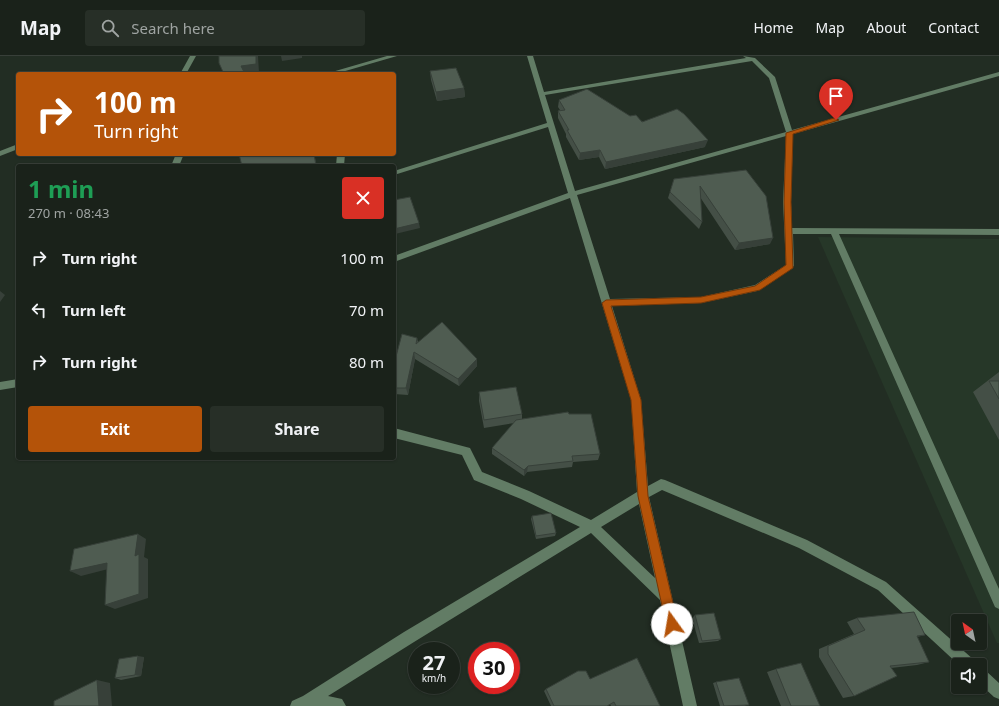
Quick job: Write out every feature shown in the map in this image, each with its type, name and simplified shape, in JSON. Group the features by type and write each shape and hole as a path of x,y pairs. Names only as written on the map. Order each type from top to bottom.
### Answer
{"street":[{"path":"184,72 193,56"},
{"path":"336,72 394,56"},
{"path":"530,56 636,400 643,496 690,706"},
{"path":"542,94 749,58 772,77 790,133 787,202 790,266 757,288 701,300 606,303"},
{"path":"358,72 359,66"},
{"path":"396,258 572,194 999,74"},
{"path":"396,171 550,124"},
{"path":"0,154 16,147"},
{"path":"788,231 999,232"},
{"path":"834,231 999,604"},
{"path":"0,386 16,382"},
{"path":"396,433 466,450 478,476 592,526 666,597"},
{"path":"302,704 409,637 661,484 803,544 882,586 961,658"},
{"path":"987,681 999,692"},
{"path":"302,704 336,704 339,706"}],"shaded area":[{"path":"818,237 999,239 999,643 997,643 987,620 987,614 984,614"}],"building":[{"path":"219,56 256,56 256,64 241,66 244,72 223,72 219,63"},
{"path":"456,68 464,88 436,92 430,71"},
{"path":"587,89 630,116 636,115 642,122 677,109 684,114 708,140 606,162 600,150 580,153 558,111 565,110 559,100"},
{"path":"240,156 314,156 316,164 242,164"},
{"path":"746,170 766,196 773,238 739,243 700,186 702,222 670,192 674,179"},
{"path":"410,197 419,223 396,229 396,200"},
{"path":"442,322 477,359 458,379 414,352 406,388 396,388 396,356 402,334 417,338 416,344"},
{"path":"989,381 999,381 999,399"},
{"path":"516,387 522,414 484,420 479,392"},
{"path":"568,412 569,414 591,414 600,454 572,456 573,461 528,466 524,470 492,448 516,420"},
{"path":"551,513 556,533 536,536 532,516"},
{"path":"138,534 135,556 139,554 139,594 105,605 107,563 70,571 74,549"},
{"path":"914,612 925,635 917,636 929,662 890,666 897,676 854,696 828,654 828,646 865,630 857,618"},
{"path":"714,613 721,639 702,641 695,615"},
{"path":"138,656 135,675 115,678 119,659"},
{"path":"637,658 660,706 616,706 614,702 607,706 554,706 546,689 578,671 586,671 590,679"},
{"path":"801,663 820,706 791,706 776,669"},
{"path":"739,678 749,705 724,706 716,682"},
{"path":"97,680 99,706 54,706 54,701"}],"route":[{"path":"672,624 643,496 636,400 606,303 701,300 757,288 790,266 787,202 790,133 836,120"}]}
